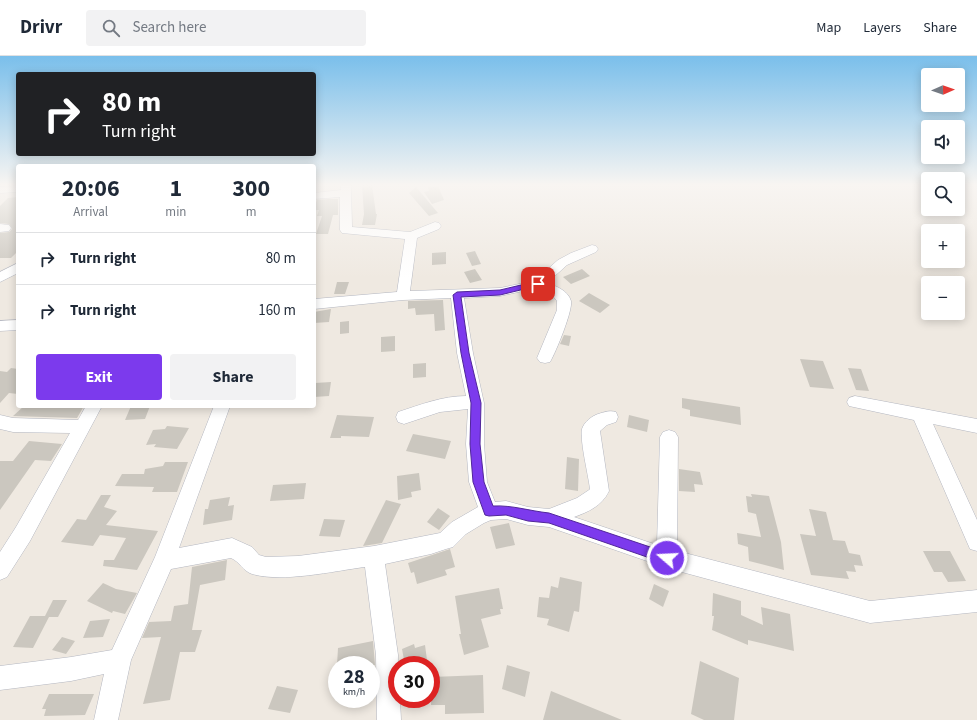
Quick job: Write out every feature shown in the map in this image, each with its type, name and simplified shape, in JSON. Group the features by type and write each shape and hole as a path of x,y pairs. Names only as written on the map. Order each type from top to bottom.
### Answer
{"street":[{"path":"346,216 346,230 411,236 435,226"},
{"path":"403,296 411,236"},
{"path":"316,304 403,296 442,294 457,295 500,292 538,284 555,266 572,256 592,249"},
{"path":"0,278 16,268"},
{"path":"538,284 558,293 564,300 564,310 545,358"},
{"path":"457,295 465,353 476,403 476,465 478,482 489,511"},
{"path":"0,326 16,325"},
{"path":"404,417 441,405 464,401 476,403"},
{"path":"855,402 977,426"},
{"path":"0,570 23,534 93,408"},
{"path":"106,720 119,660 164,561 221,408"},
{"path":"920,414 977,542"},
{"path":"549,518 585,503 596,496 600,491 591,437 592,428 601,420 610,417"},
{"path":"0,422 13,425 83,427"},
{"path":"667,558 669,436"},
{"path":"164,561 232,548 245,554 253,564 266,567 298,566 374,556 431,545 446,540 459,528 489,511 506,510 528,516 549,518 667,558 870,612 977,601"},
{"path":"374,556 387,655 389,720"},
{"path":"0,678 71,669 119,660"}],"building":[{"path":"0,216 16,216 16,253 11,258 0,258 0,233 9,232 12,229 9,224 0,223"},
{"path":"317,216 333,216 328,234 316,234 322,216"},
{"path":"364,216 377,216 375,225 362,225"},
{"path":"475,251 481,264 472,266 466,253"},
{"path":"446,252 446,264 432,265 432,253"},
{"path":"475,269 482,280 470,283 464,272"},
{"path":"582,269 590,276 571,284 563,277"},
{"path":"337,282 349,282 345,294 334,294"},
{"path":"589,293 610,305 600,313 579,301"},
{"path":"443,300 445,330 435,331 434,314 416,315 415,308 408,309 408,301"},
{"path":"331,309 329,322 316,323 316,312"},
{"path":"349,321 349,333 340,334 340,322"},
{"path":"564,335 571,336 569,346 560,344"},
{"path":"395,336 395,351 381,352 381,337"},
{"path":"800,359 823,361 834,389 810,387"},
{"path":"426,363 426,377 413,378 413,364"},
{"path":"11,368 16,369 16,394 9,393 0,403 0,371 7,372"},
{"path":"848,368 861,369 869,391 856,390"},
{"path":"331,382 329,396 316,397 316,383"},
{"path":"682,398 740,407 741,425 690,416 690,410 682,408"},
{"path":"22,408 83,408 77,418 13,416"},
{"path":"130,408 149,408 145,419 125,420"},
{"path":"337,415 374,417 369,437 341,436 341,438 330,438"},
{"path":"629,415 649,420 647,432 627,427"},
{"path":"167,426 189,428 177,449 154,447 156,444 146,445 153,430 165,429"},
{"path":"413,434 451,441 445,459 406,451"},
{"path":"29,441 62,444 51,461 35,460 0,510 0,461 13,461"},
{"path":"567,457 579,459 578,491 565,489"},
{"path":"165,462 188,462 177,492 152,492 154,487 115,486 122,474 144,474 145,469 163,466"},
{"path":"679,469 700,472 703,485 694,484 695,492 679,491"},
{"path":"419,473 421,490 411,492 412,497 398,500 397,476"},
{"path":"306,483 304,499 270,501 273,485"},
{"path":"751,494 769,496 781,542 784,570 749,561 748,547 738,544 737,533 761,537 756,514 748,512 746,496 752,497"},
{"path":"101,495 111,495 104,507 117,511 106,525 158,531 137,570 103,566 104,560 114,560 126,538 100,535 93,546 61,542 77,519 86,520"},
{"path":"230,497 228,506 234,505 232,520 203,525 205,509 208,509 210,500"},
{"path":"386,500 401,504 382,543 363,546"},
{"path":"438,508 450,516 439,530 427,522"},
{"path":"809,509 826,512 833,540 845,541 849,553 860,555 863,566 854,565 856,572 846,571 849,579 811,575 800,534 816,536"},
{"path":"324,519 345,520 340,537 319,536"},
{"path":"509,523 515,545 496,549 490,527"},
{"path":"450,549 455,567 445,570 447,575 417,584 414,572 411,573 408,563"},
{"path":"923,551 950,551 966,581 948,582 942,572 934,572"},
{"path":"227,560 225,580 200,585 192,630 202,630 195,652 180,652 170,700 143,704 161,637 142,638 149,622 171,621 174,606 188,604 192,567"},
{"path":"560,577 582,582 579,612 574,611 569,632 547,625 549,619 537,617 539,597 549,598 551,586 558,588"},
{"path":"103,583 116,589 137,593 125,614 113,611 112,613 87,601"},
{"path":"654,584 669,591 663,607 649,599"},
{"path":"499,588 503,609 500,609 501,614 481,619 489,647 464,655 459,634 461,634 455,596"},
{"path":"713,593 741,601 741,615 763,625 761,607 790,614 794,651 748,640 748,645 712,630 714,616 712,616"},
{"path":"53,600 67,600 58,617 49,617 33,648 13,647 30,616 45,616"},
{"path":"110,619 103,637 83,638 90,621"},
{"path":"62,637 75,641 66,654 52,650"},
{"path":"373,641 374,656 338,656 338,648"},
{"path":"414,644 415,648 425,645 426,656 403,656 402,649"},
{"path":"700,661 739,678 734,720 704,720 691,714"},
{"path":"507,665 530,672 525,697 502,689"},
{"path":"483,675 484,713 445,714 445,705 440,705 440,677"},
{"path":"277,686 298,690 290,713 268,709"},
{"path":"551,691 622,720 543,720"},
{"path":"49,694 94,694 85,715 44,716 46,709 42,709"}],"route":[{"path":"538,284 527,285 500,292 457,295 465,353 476,403 475,444 478,482 489,511 506,510 528,516 549,518 667,558"}]}
